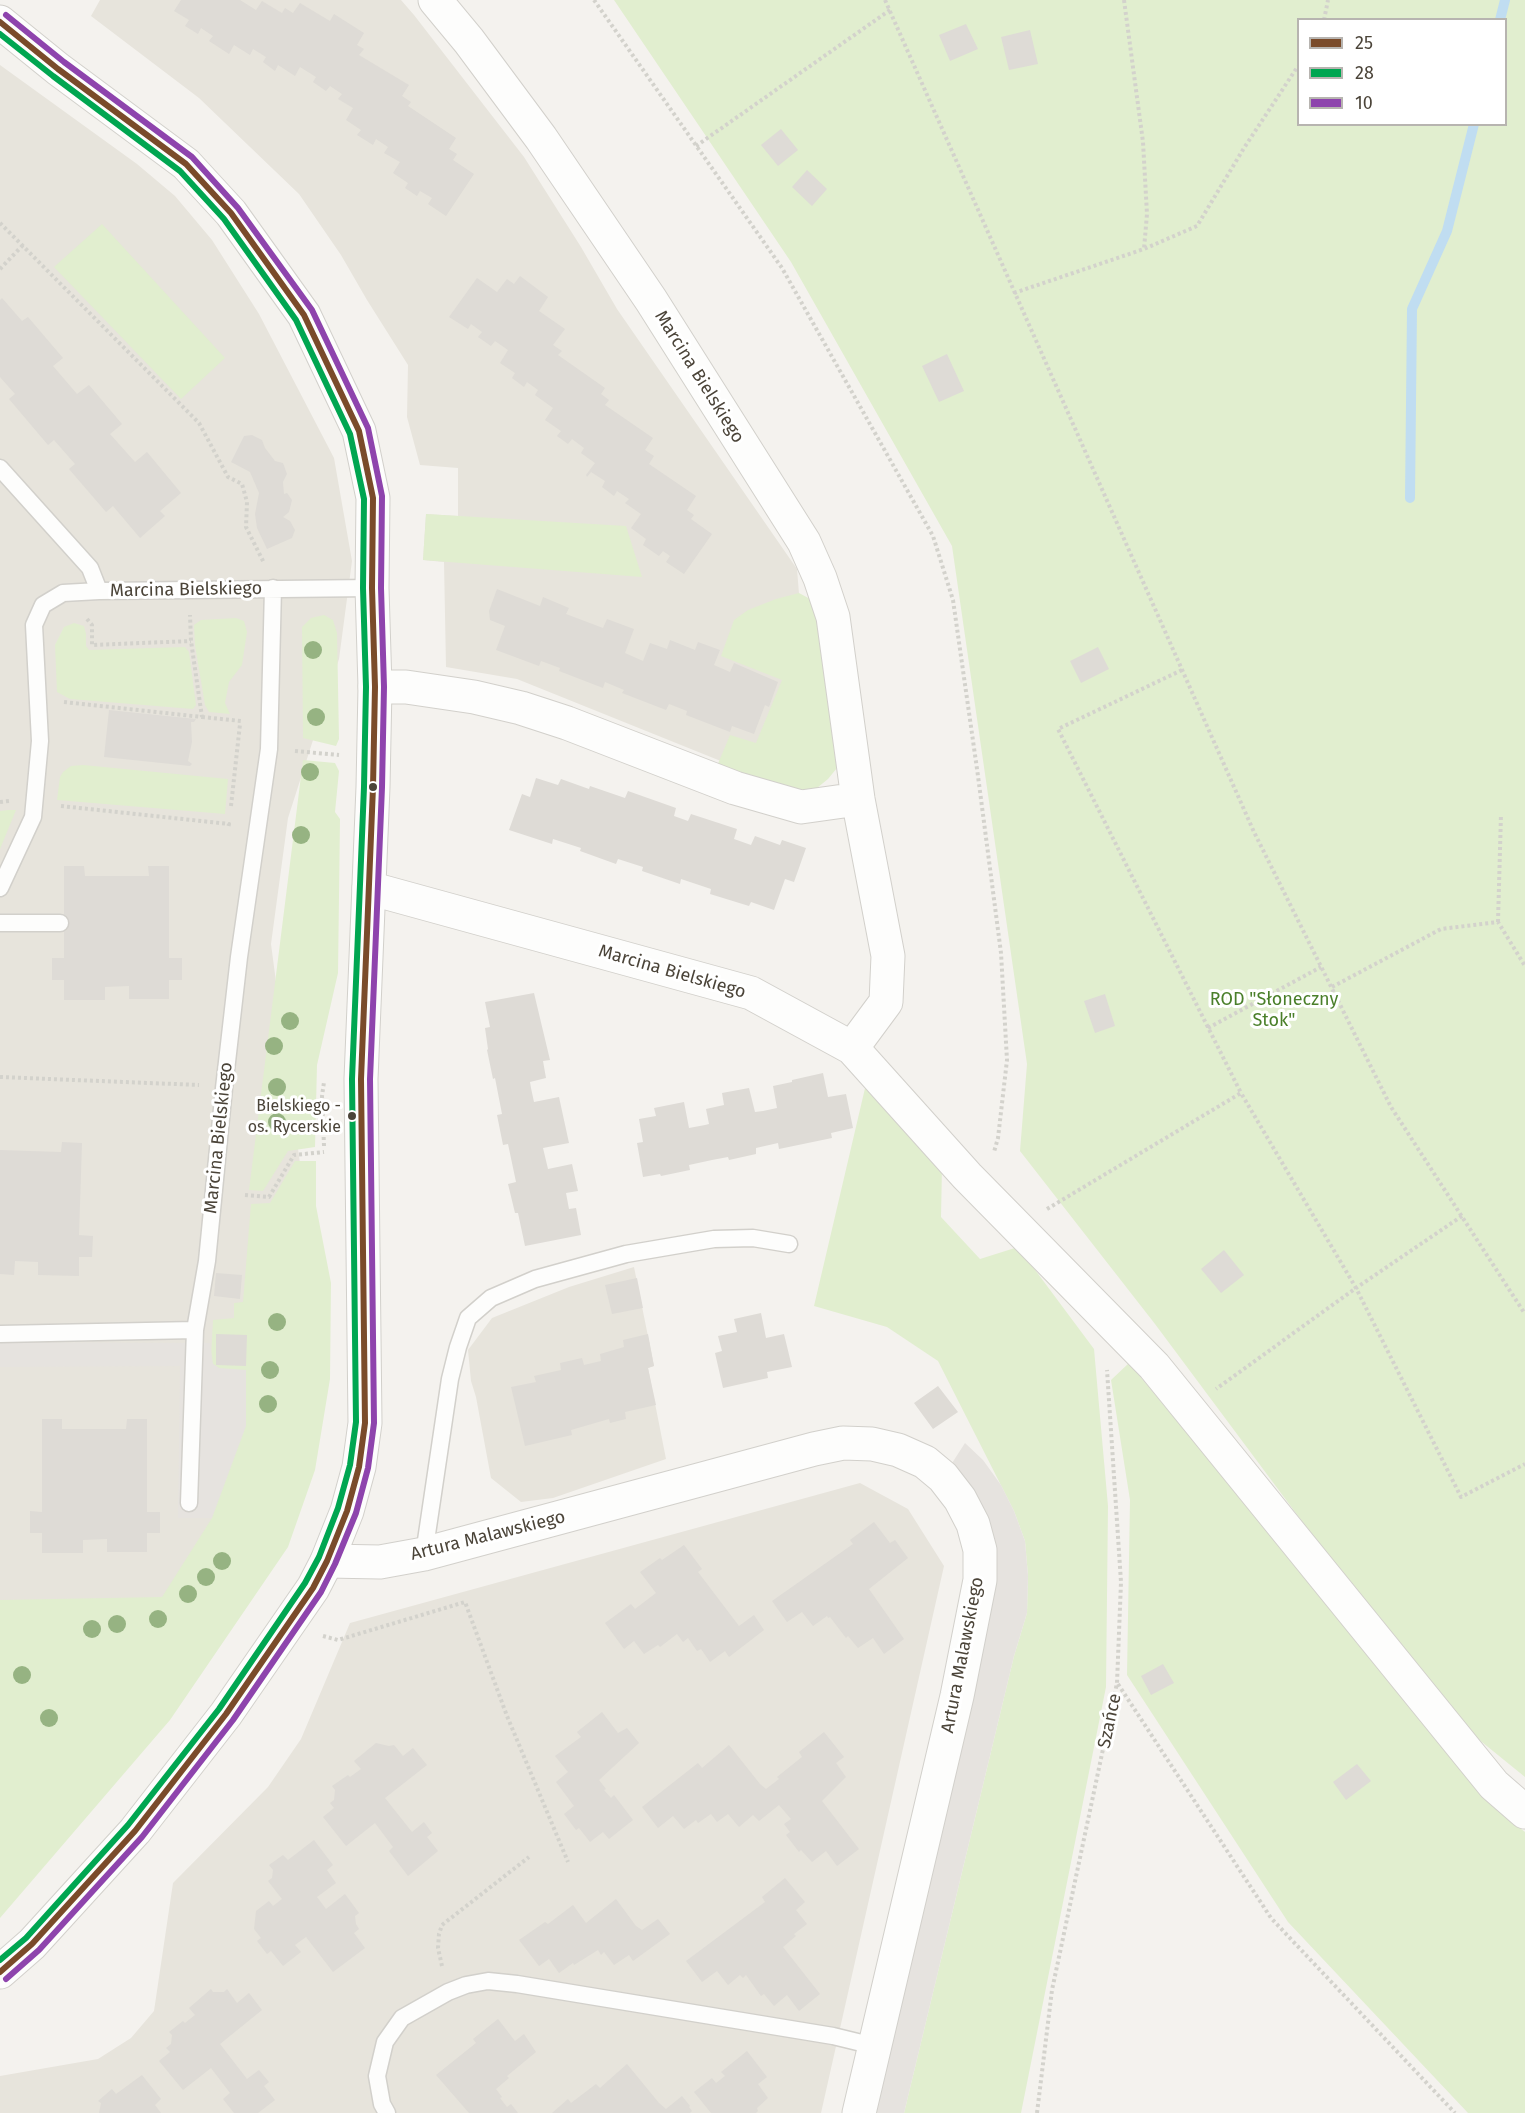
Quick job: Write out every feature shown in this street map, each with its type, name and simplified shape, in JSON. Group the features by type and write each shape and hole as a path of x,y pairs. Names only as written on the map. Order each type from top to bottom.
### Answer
{"street":[{"name":"Marcina Bielskiego","path":"369,888 751,993 852,1048 886,1002 888,956 858,799 833,617 804,542 660,314 542,138 435,0"},
{"path":"0,22 58,69 186,164 231,213 304,315 359,431 373,498 372,588 375,687 361,1079 364,1423 359,1467 347,1511 327,1561 313,1588 226,1713 135,1831 32,1944 0,1971"},
{"path":"375,687 406,687 474,697 521,708 567,723 735,789 801,807 858,799"},
{"path":"852,1048 981,1189 1154,1366 1494,1785 1525,1812"},
{"name":"Artura Malawskiego","path":"327,1561 380,1562 424,1554 843,1443 872,1444 898,1450 925,1462 943,1478 960,1499 973,1524 980,1550 980,1580 957,1696 859,2113"}],"lane":[{"name":"Marcina Bielskiego","path":"0,468 90,568 99,591"},
{"name":"Marcina Bielskiego","path":"189,1503 195,1330 207,1261 238,969 269,749 273,588"},
{"name":"Marcina Bielskiego","path":"0,888 33,817 40,741 34,625 43,605 63,593 99,591 372,588"},
{"path":"0,923 60,923"},
{"path":"424,1554 450,1379 458,1347 468,1318 491,1298 535,1279 626,1254 714,1239 753,1238 789,1244"},
{"path":"0,1334 195,1330"},
{"path":"387,2113 382,2104 377,2076 385,2042 402,2018 432,1999 466,1984 488,1981 517,1984 833,2036 874,2046"}],"path":[{"path":"594,0 782,268 933,536 952,600 1001,953 1007,1060 998,1138 981,1189"},
{"path":"885,0 1254,832 1391,1107 1525,1314"},
{"path":"1124,0 1143,142 1148,214 1144,249"},
{"path":"1324,18 1328,0"},
{"path":"696,146 890,10"},
{"path":"1014,293 1144,249 1197,226 1244,148 1297,69"},
{"path":"0,223 199,423 228,477 242,484 247,502 246,527 266,567"},
{"path":"0,269 23,245"},
{"path":"200,614 190,614 191,641 202,717"},
{"path":"79,618 90,621 93,645 191,641"},
{"path":"1182,670 1058,729 1241,1093 1356,1288 1461,1497 1525,1464"},
{"path":"59,700 69,704 241,721"},
{"path":"228,836 242,710"},
{"path":"238,746 347,756"},
{"path":"10,801 229,824"},
{"path":"1501,814 1498,922 1525,966"},
{"path":"1332,987 1441,929 1498,922"},
{"path":"1208,1028 1321,967"},
{"path":"0,1077 199,1085 197,1097"},
{"path":"1017,1226 1241,1093"},
{"path":"245,1195 269,1197 294,1155 324,1152"},
{"path":"1188,1409 1356,1288 1462,1216"},
{"name":"Szańce","path":"1036,2113 1052,1990 1118,1683 1121,1582 1106,1376 1115,1325"},
{"path":"291,1618 314,1634 338,1640 465,1602 507,1716 568,1862"},
{"path":"1118,1683 1272,1918 1455,2113"},
{"path":"448,1992 438,1948 442,1925 529,1857"}],"shaded area":[{"path":"100,0 401,0 414,15 524,157 617,309 797,569 801,618 758,776 517,679 446,667 444,562 423,560 426,514 458,516 458,468 420,465 407,417 408,365 341,255 299,194 199,98 91,16"},
{"path":"0,65 137,164 175,196 212,240 259,314 334,458 352,561 339,659 288,818 271,944 325,1353 283,1553 0,1833"},
{"path":"634,1267 654,1366 648,1368 666,1459 553,1498 521,1502 491,1478 471,1381 468,1350 492,1318 569,1287"},
{"path":"0,1342 210,1343 213,1364 219,1368 246,1370 246,1426 212,1518 178,1518 180,1366 0,1367"},
{"path":"965,1443 983,1460 1001,1485 1025,1541 1028,1576 1027,1613 1014,1656 904,2113 859,2113 980,1580 943,1477"},
{"path":"860,1483 908,1509 944,1566 821,2113 0,2113 0,2076 98,2059 131,2038 154,2011 173,1883 268,1787 301,1739 350,1623"}],"green space":[{"name":"ROD \"Słoneczny Stok\"","path":"614,0 1525,0 1525,1777 1472,1734 1339,1571 1155,1324 1020,1151 1027,1064 952,546 791,262"},
{"path":"102,224 225,358 181,399 54,267"},
{"path":"426,514 626,526 642,577 423,560"},
{"path":"799,593 812,600 820,609 837,768 817,788 803,790 786,789 717,766 730,735 756,743 782,680 721,656 734,620 748,610"},
{"path":"324,615 333,620 337,633 339,739 336,746 303,738 302,627 311,618"},
{"path":"236,618 244,621 247,632 242,665 229,682 225,703 230,714 209,712 205,705 194,625 201,620"},
{"path":"74,623 84,626 86,646 89,650 185,647 189,652 196,705 193,709 70,699 57,692 55,645 64,627"},
{"path":"303,760 335,763 339,771 335,812 340,819 338,973 317,1065 315,1147 288,1151 263,1191 249,1190"},
{"path":"83,765 228,779 225,814 57,800 60,777 63,772 71,766"},
{"path":"16,810 0,849 0,811"},
{"path":"866,1084 942,1167 941,1217 980,1259 1018,1247 1094,1349 1108,1506 1106,1687 1021,2113 904,2113 1014,1656 1027,1613 1028,1576 1025,1541 1014,1511 938,1361 887,1327 814,1306"},
{"path":"295,1161 316,1161 316,1206 331,1283 330,1379 315,1470 288,1547 170,1720 0,1918 0,1600 162,1597 212,1518 219,1368 213,1364 211,1358 213,1320 234,1318 234,1303 243,1302 251,1204 270,1203"},
{"path":"1129,1363 1310,1582 1515,1824 1525,1832 1525,2113 1468,2113 1288,1922 1127,1675 1130,1500 1111,1380"}],"building":[{"path":"181,0 240,0 256,10 262,1 282,13 285,8 293,13 300,3 330,21 334,14 364,33 357,45 364,49 359,55 409,85 402,96 411,102 408,106 456,138 449,149 457,154 453,160 474,174 446,216 428,204 432,198 420,191 417,196 405,188 408,183 393,173 400,162 384,153 388,147 376,139 373,145 357,135 361,130 346,120 353,108 338,99 342,94 330,86 326,91 313,82 316,77 300,67 295,76 278,65 275,71 263,62 266,57 253,49 250,55 234,45 229,54 209,41 213,36 201,28 198,34 185,26 189,20 174,11"},
{"path":"966,24 978,49 950,61 939,35"},
{"path":"1030,30 1038,64 1009,70 1001,37"},
{"path":"781,129 798,150 778,166 761,145"},
{"path":"807,170 827,189 812,206 792,187"},
{"path":"520,276 548,297 539,311 565,329 553,345 562,351 558,355 605,388 601,394 609,400 605,405 653,438 645,450 654,456 649,464 696,496 687,510 694,515 691,519 712,534 684,574 666,562 670,556 663,551 659,556 643,545 646,539 631,528 641,514 625,503 629,499 617,491 614,496 602,487 605,481 591,472 587,477 586,475 595,463 581,453 584,448 572,439 568,444 557,436 561,431 545,420 553,408 535,395 538,390 527,382 524,387 512,378 515,373 500,363 508,350 495,341 491,346 478,337 482,332 471,324 468,329 449,317 477,278 497,292 507,279 514,284"},
{"path":"2,298 22,321 28,317 63,358 53,366 77,394 89,385 122,424 110,434 135,462 147,452 181,493 160,511 165,516 140,538 113,506 106,512 69,469 75,464 54,440 48,445 9,399 15,394 0,377 0,300"},
{"path":"947,354 964,391 939,402 922,366"},
{"path":"252,435 262,440 275,461 283,463 287,474 283,482 284,494 287,493 292,500 289,512 283,517 290,521 295,530 292,538 267,549 257,528 255,514 259,493 250,472 231,462 244,436"},
{"path":"497,589 540,606 543,597 569,608 566,614 603,628 607,619 634,629 625,653 643,661 650,643 667,649 670,640 695,650 698,642 720,650 714,665 730,672 734,663 778,682 769,707 765,705 754,734 732,726 730,732 686,715 687,711 669,704 666,710 622,693 624,690 605,682 603,688 559,671 560,668 541,661 539,666 496,650 505,626 490,620 489,611"},
{"path":"1098,647 1109,669 1081,683 1070,661"},
{"path":"109,710 196,719 191,722 192,742 188,761 192,764 190,766 104,757"},
{"path":"536,778 558,785 561,779 625,798 628,791 676,808 674,816 688,821 691,814 737,829 734,839 751,845 755,836 780,845 782,840 806,848 794,882 785,879 774,910 751,902 749,906 710,894 711,889 681,879 680,884 642,871 643,867 618,859 616,864 580,851 581,848 553,839 552,844 509,830 522,794 530,797"},
{"path":"64,866 84,866 85,876 149,876 148,866 169,866 169,958 182,958 182,980 169,980 169,999 129,999 129,986 105,987 105,1000 64,1000 64,980 52,980 52,958 64,958"},
{"path":"534,993 550,1060 543,1061 546,1078 530,1082 531,1088 534,1102 559,1097 569,1143 543,1148 548,1169 572,1164 578,1191 566,1193 569,1209 576,1208 581,1235 525,1246 518,1213 515,1213 508,1184 516,1182 508,1144 503,1145 497,1115 502,1114 487,1050 485,1028 490,1027 485,1002"},
{"path":"1105,994 1115,1026 1095,1033 1084,1001"},
{"path":"823,1073 828,1097 846,1094 853,1128 831,1133 832,1138 779,1149 778,1143 756,1148 756,1154 729,1160 728,1157 712,1160 689,1165 690,1170 643,1177 637,1143 643,1142 639,1119 656,1116 654,1108 684,1102 689,1128 705,1125 709,1124 706,1109 724,1105 722,1093 749,1088 755,1112 763,1111 777,1108 773,1086"},
{"path":"62,1142 82,1143 79,1235 93,1236 92,1257 79,1257 79,1276 38,1275 38,1262 15,1261 14,1275 0,1274 0,1150 61,1152"},
{"path":"1224,1250 1244,1275 1221,1293 1201,1269"},
{"path":"216,1273 242,1275 240,1299 214,1296"},
{"path":"637,1278 643,1308 612,1314 605,1285"},
{"path":"761,1313 766,1338 784,1334 792,1367 767,1372 768,1378 723,1388 715,1353 722,1351 718,1336 737,1332 734,1319"},
{"path":"216,1334 247,1335 246,1366 216,1365"},
{"path":"648,1334 654,1366 648,1368 656,1405 625,1412 626,1419 610,1423 609,1419 571,1430 572,1435 525,1446 511,1387 536,1382 534,1376 561,1370 560,1363 582,1358 584,1365 601,1361 600,1354 624,1347 623,1340"},
{"path":"938,1386 958,1412 933,1429 914,1403"},
{"path":"42,1419 62,1419 62,1429 126,1429 127,1419 147,1419 147,1512 160,1512 160,1533 147,1533 147,1552 107,1552 107,1539 83,1540 83,1553 42,1553 42,1533 30,1533 30,1511 42,1512"},
{"path":"874,1522 890,1543 895,1540 908,1558 869,1589 904,1639 884,1654 873,1638 858,1648 827,1616 813,1626 802,1612 787,1622 772,1601 853,1544 850,1540"},
{"path":"684,1545 702,1569 698,1572 739,1626 754,1615 764,1630 729,1657 725,1651 710,1662 701,1649 697,1651 688,1638 683,1642 677,1634 660,1647 658,1645 644,1654 634,1641 624,1649 605,1623 631,1604 635,1609 656,1593 640,1572"},
{"path":"1163,1664 1174,1683 1151,1695 1141,1676"},
{"path":"602,1712 618,1733 627,1728 639,1743 599,1780 606,1789 604,1790 611,1798 614,1795 633,1820 609,1839 603,1832 590,1842 579,1828 576,1830 564,1814 574,1806 556,1782 568,1772 555,1756 581,1737 577,1732"},
{"path":"824,1732 844,1757 836,1763 846,1777 822,1801 859,1849 837,1866 826,1851 812,1862 801,1850 799,1852 786,1835 790,1832 784,1824 791,1819 779,1805 759,1821 753,1815 739,1827 728,1814 717,1822 711,1814 698,1823 696,1820 684,1829 673,1816 658,1828 642,1807 698,1763 702,1768 729,1745 766,1789 802,1757 799,1752"},
{"path":"376,1743 394,1745 403,1756 413,1748 427,1765 385,1798 412,1832 424,1822 432,1833 427,1837 438,1851 408,1876 389,1851 393,1847 375,1823 346,1846 323,1817 334,1808 330,1803 334,1800 335,1790 332,1786 361,1769 354,1761"},
{"path":"1357,1764 1371,1781 1346,1800 1333,1782"},
{"path":"314,1840 333,1865 327,1870 336,1883 317,1897 326,1909 345,1894 359,1913 355,1916 359,1929 354,1933 365,1948 333,1972 306,1937 295,1945 301,1952 283,1966 271,1951 267,1954 257,1941 261,1938 254,1929 256,1911 269,1901 273,1906 282,1899 268,1881 272,1878 273,1870 269,1865 283,1855 288,1860"},
{"path":"785,1878 805,1902 796,1910 807,1924 783,1947 820,1994 799,2011 787,1995 774,2006 764,1994 761,1996 746,1975 743,1978 740,1975 728,1985 717,1971 702,1982 686,1961 765,1902 762,1897"},
{"path":"616,1899 636,1926 642,1930 658,1919 670,1934 633,1961 629,1955 614,1965 604,1952 601,1955 598,1950 559,1973 549,1959 539,1966 519,1940 545,1922 548,1924 573,1905 586,1923"},
{"path":"211,1989 213,1992 224,1992 227,1989 237,2003 249,1993 262,2010 220,2044 247,2079 259,2070 269,2082 264,2086 275,2100 258,2113 234,2113 223,2099 230,2093 211,2068 183,2090 159,2061 170,2052 166,2048 171,2044 172,2035 169,2032 195,2015 189,2008"},
{"path":"498,2019 515,2041 524,2034 536,2052 507,2076 509,2078 496,2089 507,2107 511,2104 518,2113 469,2113 436,2075 476,2043 473,2039"},
{"path":"747,2051 767,2077 758,2084 768,2098 757,2108 756,2113 711,2113 694,2092 712,2078 716,2083 725,2076 721,2072"},
{"path":"627,2064 666,2109 682,2096 692,2111 690,2113 552,2113 568,2099 571,2103 596,2084 600,2088"},
{"path":"142,2075 161,2099 155,2105 161,2113 99,2113 101,2103 98,2101 112,2089 116,2094"}],"waterway":[{"path":"1500,18 1505,0"},
{"path":"1410,498 1412,309 1447,231 1473,126"}],"transit line":[{"name":"10","path":"6,15 64,62 192,157 238,208 312,310 368,428 382,496 381,588 384,687 370,1079 374,1423 368,1468 356,1513 321,1592 233,1720 142,1837 39,1950 6,1979"},
{"name":"25","path":"0,22 58,69 186,164 231,213 304,315 359,431 373,498 372,588 375,687 361,1079 365,1423 359,1467 347,1511 327,1561 313,1588 226,1714 135,1831 32,1944 0,1972"},
{"name":"28","path":"0,34 180,171 224,219 296,320 350,434 364,499 363,588 366,687 352,1079 356,1422 350,1465 338,1508 319,1557 305,1583 219,1709 128,1825 26,1938 0,1960"}],"place":[{"name":"Bielskiego - os. Rycerskie","path":"352,1116"}]}
